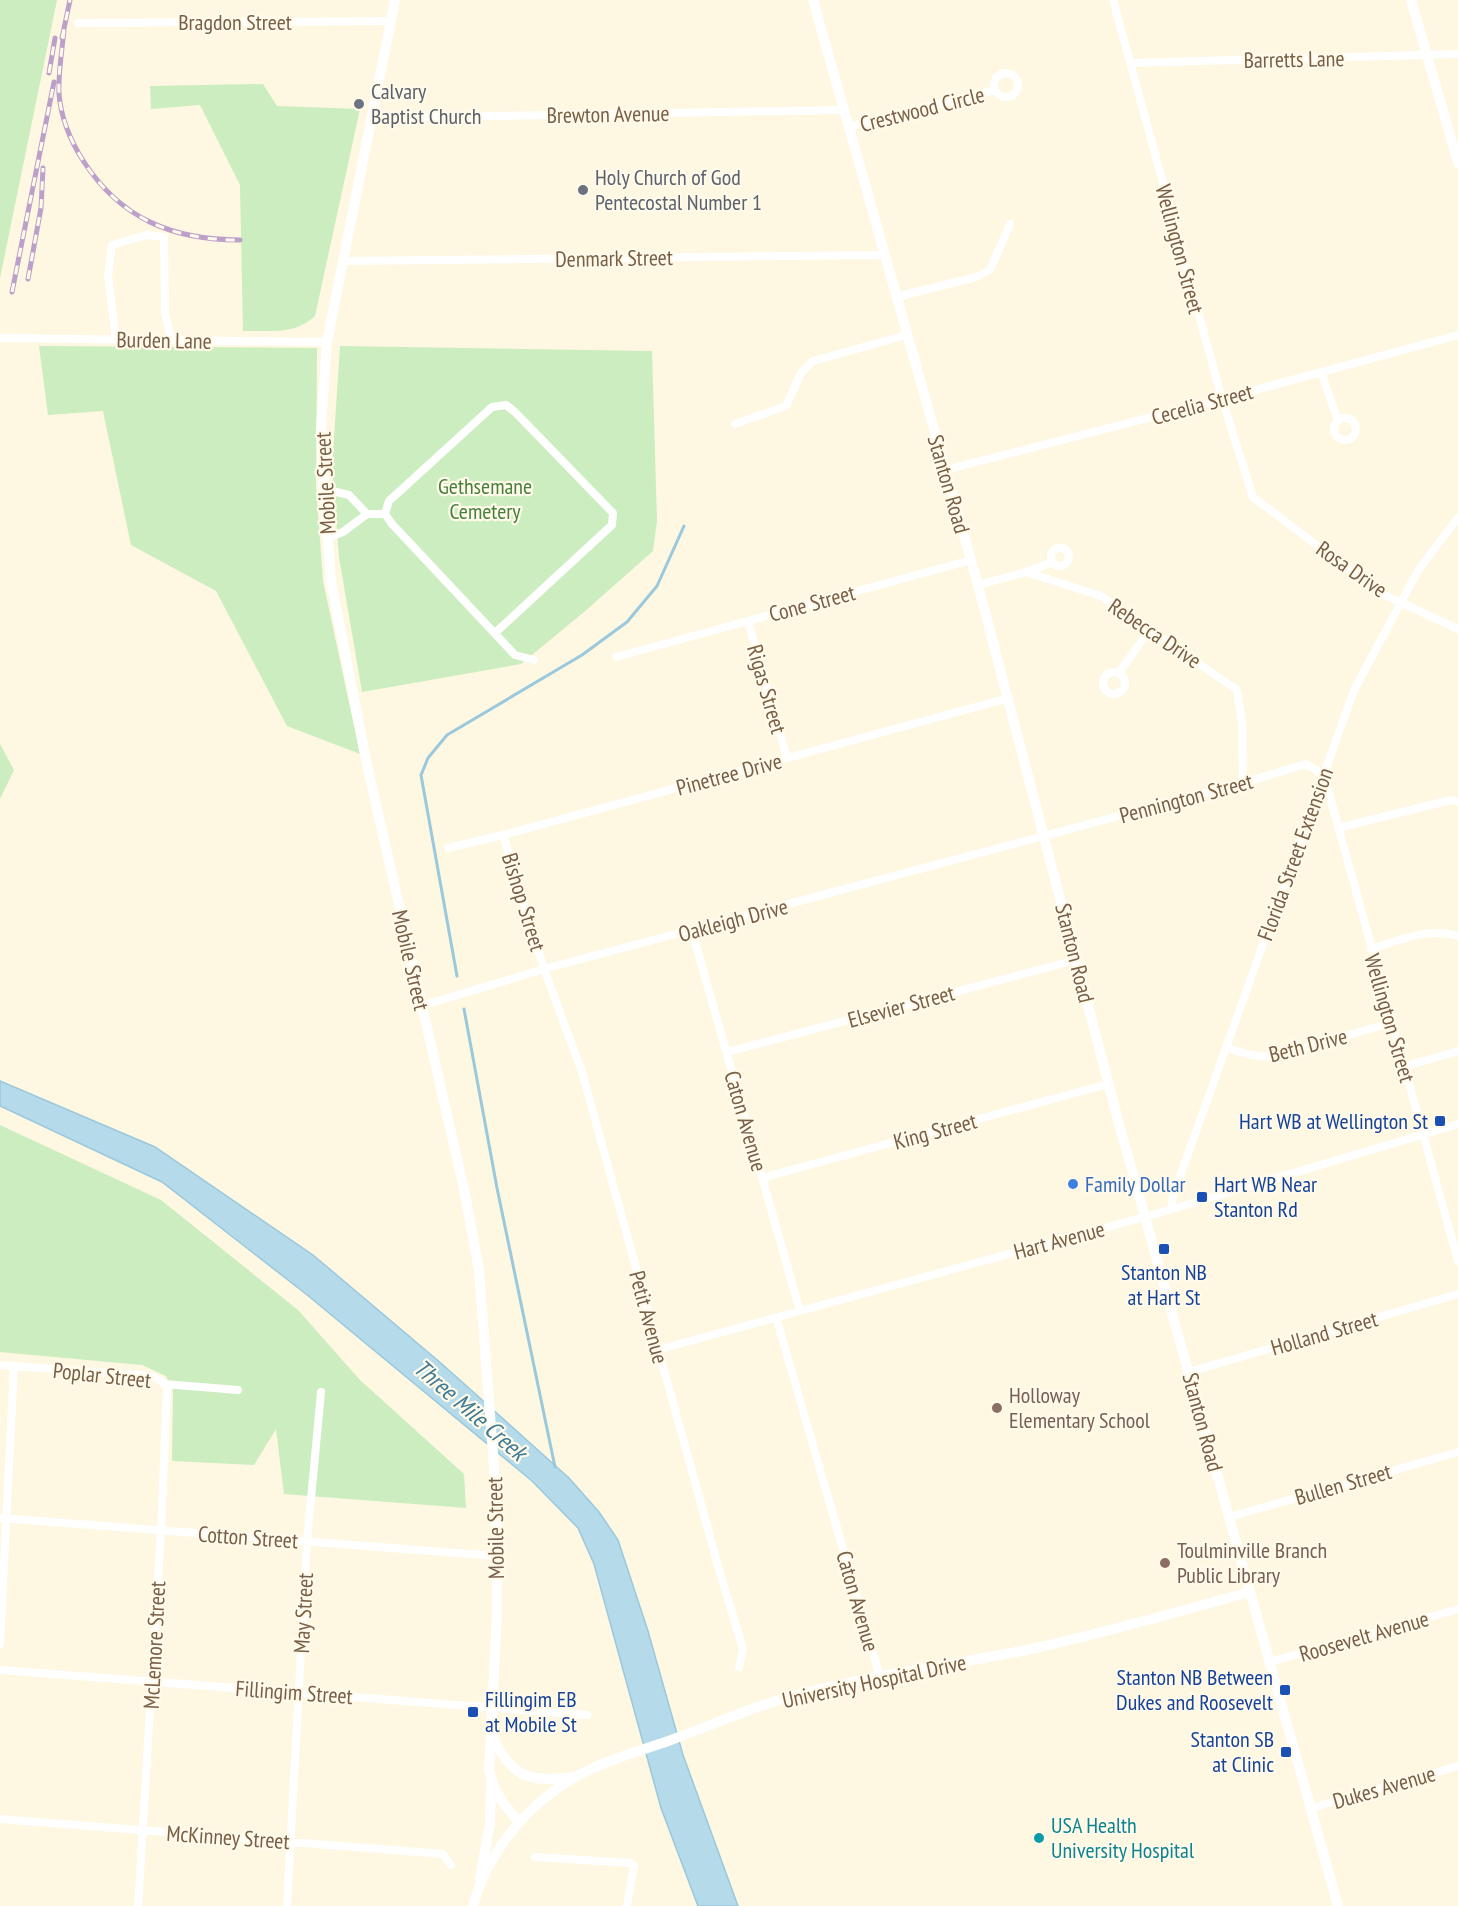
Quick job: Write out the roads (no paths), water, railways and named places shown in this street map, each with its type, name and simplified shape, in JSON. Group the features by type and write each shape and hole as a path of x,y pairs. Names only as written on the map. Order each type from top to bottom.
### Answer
{"street":[{"name":"Mobile Street","path":"395,0 327,342 321,429 327,538 331,581 363,742 474,1238 484,1320 495,1481 497,1614 489,1756 491,1781 497,1795 519,1822"},
{"name":"Stanton Road","path":"813,0 978,585 1108,1084 1338,1906"},
{"name":"Wellington Street","path":"1113,0 1222,399 1253,497"},
{"path":"1411,0 1458,163"},
{"name":"Bragdon Street","path":"78,23 391,21"},
{"name":"Barretts Lane","path":"1130,63 1458,54"},
{"name":"Crestwood Circle","path":"849,127 995,90"},
{"name":"Brewton Avenue","path":"372,118 844,110"},
{"path":"896,297 976,277 990,270 1011,224"},
{"path":"116,339 108,275 112,245 146,235 164,237 165,313 171,340"},
{"name":"Denmark Street","path":"343,261 885,255"},
{"path":"735,424 786,406 801,374 813,361 907,334"},
{"name":"Cecelia Street","path":"945,470 1222,399 1458,335"},
{"name":"Burden Lane","path":"0,338 327,342"},
{"path":"1321,372 1338,421"},
{"path":"495,633 612,525 613,513 506,405 492,406 389,501 386,514 392,524 515,655 534,660"},
{"path":"324,489 349,495 367,514"},
{"name":"Rosa Drive","path":"1253,497 1380,593 1458,629"},
{"path":"327,538 343,532 367,514 386,514"},
{"name":"Florida Street Extension","path":"1171,1209 1173,1196 1354,690 1419,569 1458,518"},
{"name":"Cone Street","path":"616,657 971,560"},
{"path":"978,585 1026,572 1052,562"},
{"name":"Rebecca Drive","path":"1026,572 1101,596 1237,690 1242,723 1243,783"},
{"name":"Rigas Street","path":"748,621 786,758"},
{"path":"1119,673 1150,629"},
{"name":"Pinetree Drive","path":"448,848 1009,698"},
{"name":"Pennington Street","path":"1045,836 1306,764 1324,775"},
{"name":"Wellington Street","path":"1324,775 1458,1261"},
{"path":"1338,828 1451,800 1458,802"},
{"name":"Bishop Street","path":"503,835 544,969"},
{"name":"Oakleigh Drive","path":"422,1006 544,969 1045,836"},
{"name":"Caton Avenue","path":"692,931 800,1311"},
{"path":"1371,949 1431,931 1458,936"},
{"name":"Elsevier Street","path":"727,1052 1076,960"},
{"name":"Petit Avenue","path":"544,969 582,1072 657,1350 743,1649 738,1667"},
{"name":"Beth Drive","path":"1226,1047 1264,1058 1391,1023"},
{"path":"1404,1067 1458,1051"},
{"name":"King Street","path":"762,1178 1108,1084"},
{"name":"Hart Avenue","path":"657,1350 1171,1209 1458,1124"},
{"name":"Holland Street","path":"1189,1372 1458,1293"},
{"name":"Caton Avenue","path":"776,1317 880,1677"},
{"name":"Poplar Street","path":"0,1365 152,1376 164,1384 238,1390"},
{"path":"0,1644 4,1518 14,1366"},
{"name":"McLemore Street","path":"138,1906 160,1531 167,1388 164,1384"},
{"name":"May Street","path":"287,1906 307,1542 321,1392"},
{"name":"Bullen Street","path":"1229,1516 1458,1452"},
{"name":"Cotton Street","path":"4,1518 497,1556"},
{"name":"University Hospital Drive","path":"519,1822 558,1788 577,1776 727,1719 804,1693 1050,1645 1250,1592"},
{"name":"Roosevelt Avenue","path":"1270,1662 1458,1609"},
{"name":"Fillingim Street","path":"0,1670 587,1715"},
{"path":"490,1730 498,1749 508,1764 520,1773 531,1778 548,1780 577,1776"},
{"name":"Dukes Avenue","path":"1311,1808 1458,1766"},
{"path":"473,1906 490,1823 491,1781"},
{"name":"McKinney Street","path":"0,1819 443,1854 451,1865"},
{"path":"479,1885 506,1839 519,1822"},
{"path":"535,1857 630,1863 633,1866 627,1906"}],"water":[{"name":"Three Mile Creek","path":"0,1081 155,1147 313,1255 442,1364 569,1478 599,1512 618,1540 648,1631 683,1755 738,1906 698,1906 661,1808 594,1564 578,1528 532,1481 306,1294 162,1182 0,1106"}],"waterway":[{"path":"457,976 421,775 428,758 447,735 582,655 627,622 657,586 684,526"},
{"path":"464,1009 497,1188 555,1467"}],"railway":[{"path":"62,38 70,0"},
{"path":"64,30 59,86 62,112 75,146 99,182 132,212 151,222 193,236 240,240"},
{"path":"49,73 55,38"},
{"path":"12,292 54,82"},
{"path":"28,279 41,208 43,168"}],"place":[{"name":"Calvary Baptist Church","path":"359,104"},
{"name":"Holy Church of God Pentecostal Number 1","path":"583,190"},
{"name":"Hart WB at Wellington St","path":"1440,1121"},
{"name":"Family Dollar","path":"1073,1184"},
{"name":"Hart WB Near Stanton Rd","path":"1202,1197"},
{"name":"Stanton NB at Hart St","path":"1164,1249"},
{"name":"Holloway Elementary School","path":"997,1408"},
{"name":"Toulminville Branch Public Library","path":"1165,1563"},
{"name":"Stanton NB Between Dukes and Roosevelt","path":"1285,1690"},
{"name":"Fillingim EB at Mobile St","path":"473,1712"},
{"name":"Stanton SB at Clinic","path":"1286,1752"},
{"name":"USA Health University Hospital","path":"1039,1838"}],"park label":[{"name":"Gethsemane Cemetery","path":"485,498"}]}
